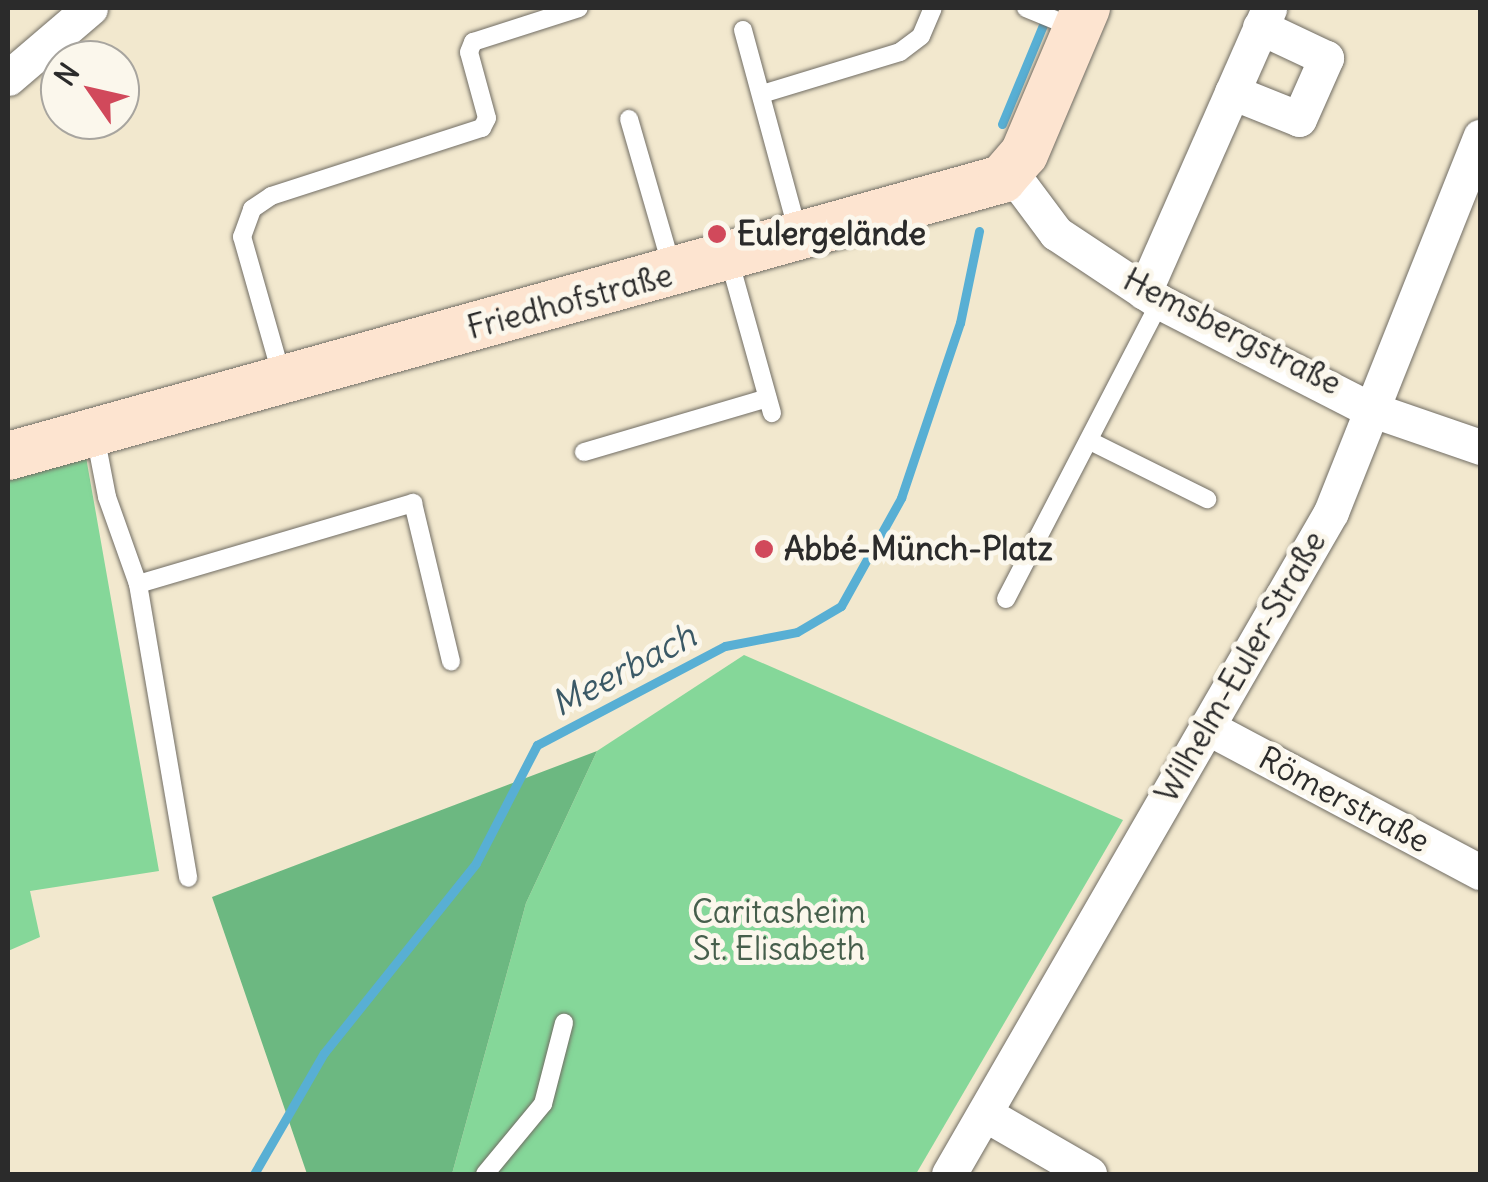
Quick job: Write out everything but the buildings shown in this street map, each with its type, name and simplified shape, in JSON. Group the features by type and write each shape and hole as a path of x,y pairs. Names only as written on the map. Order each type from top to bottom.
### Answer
{"street":[{"path":"8,78 90,8"},
{"path":"1012,174 1058,16"},
{"path":"1152,297 1232,92 1264,17 1326,58 1299,119 1232,92"},
{"name":"Wilhelm-Euler-Straße","path":"949,1174 1331,512 1364,440 1368,408 1480,137"},
{"name":"Friedhofstraße","path":"8,456 730,259 1012,174"},
{"name":"Hemsbergstraße","path":"1012,174 1056,234 1152,297 1368,408 1480,448"},
{"name":"Römerstraße","path":"1208,727 1480,872"},
{"path":"987,1114 1089,1174"}],"lane":[{"path":"284,381 242,237 252,209 272,196 482,128 488,118 469,52 473,42 579,8"},
{"path":"762,94 900,52 921,36 933,8"},
{"path":"743,30 800,236"},
{"path":"629,119 673,274"},
{"path":"584,452 769,406 730,259"},
{"path":"1006,599 1090,441 1152,297"},
{"path":"95,434 107,497 138,584 188,878"},
{"path":"1090,441 1207,499"},
{"path":"138,584 414,503 451,661"},
{"path":"484,1174 543,1104 564,1024"}],"green space":[{"path":"86,457 159,871 30,891 40,937 8,951 8,471"},
{"name":"Caritasheim St. Elisabeth","path":"744,655 1123,820 916,1174 452,1174 526,903 597,751"},
{"path":"597,751 526,903 452,1174 307,1174 212,897"}],"waterway":[{"name":"Meerbach","path":"1002,124 1050,8"},
{"name":"Meerbach","path":"254,1174 324,1053 476,863 537,745 725,646 797,632 841,606 901,498 960,323 979,231"}],"place":[{"name":"Eulergelände","path":"717,234"},
{"name":"Abbé-Münch-Platz","path":"764,549"}]}
